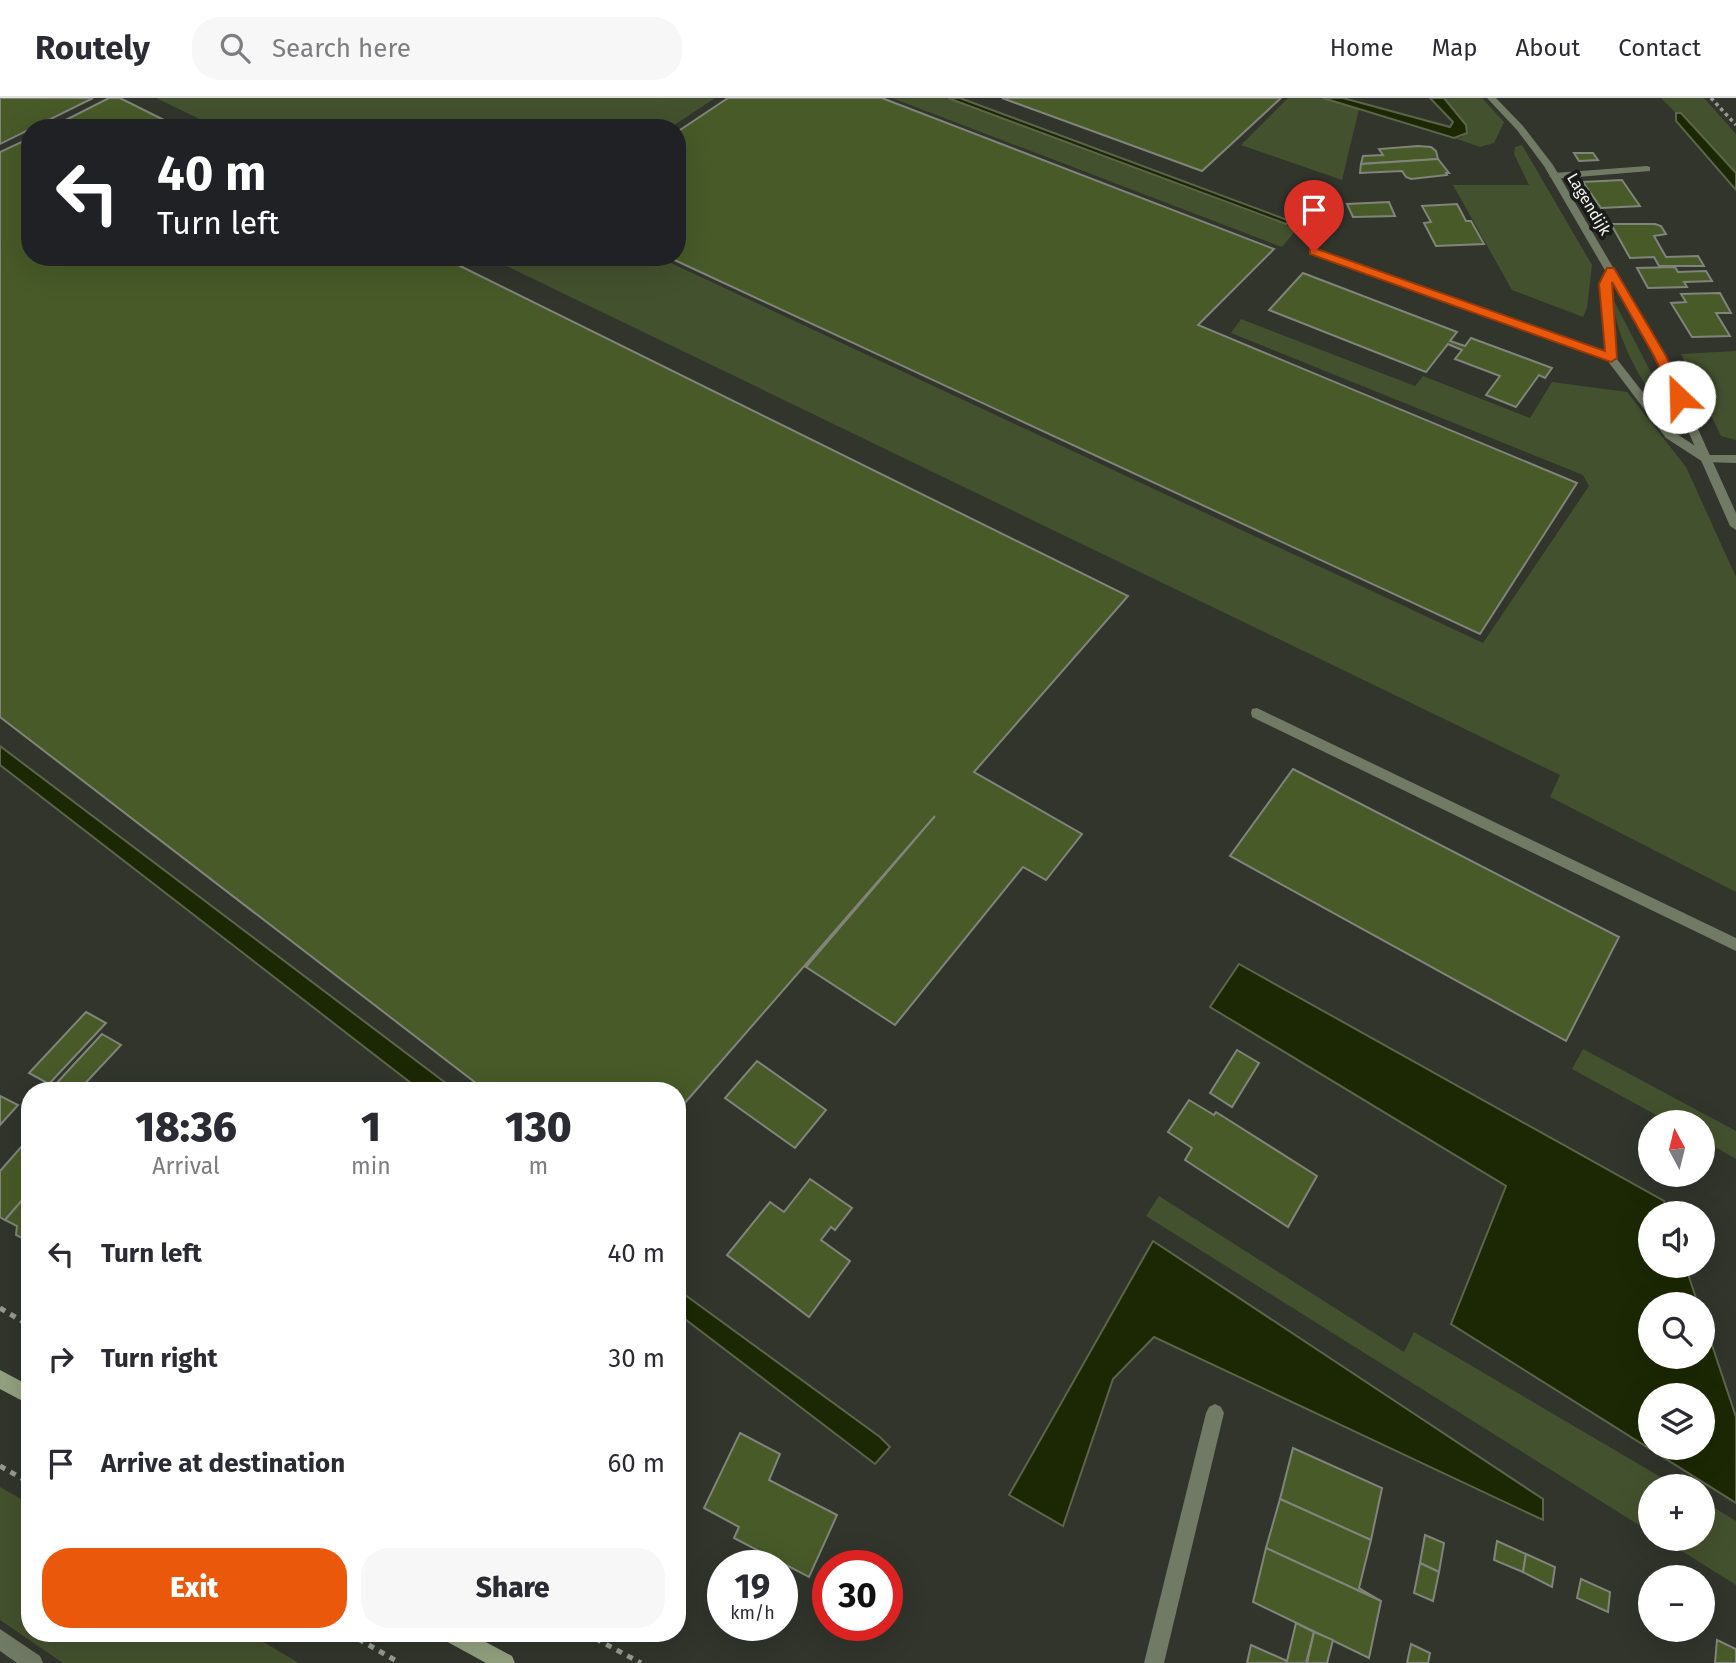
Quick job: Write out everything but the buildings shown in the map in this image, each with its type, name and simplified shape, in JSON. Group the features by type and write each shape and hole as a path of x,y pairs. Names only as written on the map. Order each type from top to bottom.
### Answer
{"street":[{"name":"Lagendijk","path":"1491,98 1520,128 1555,176 1611,270 1660,356 1736,526"},
{"path":"1555,176 1647,169"},
{"path":"1314,252 1611,358"},
{"path":"1611,270 1605,284 1611,358 1670,435 1707,459 1736,459"},
{"path":"1257,712 1736,945"},
{"path":"0,1379 21,1391"},
{"path":"1154,1663 1215,1413"},
{"path":"0,1639 33,1663"},
{"path":"467,1642 505,1663"}],"path":[{"path":"1711,98 1736,125"},
{"path":"0,1308 21,1321"},
{"path":"0,1466 21,1478"},
{"path":"364,1642 400,1663"},
{"path":"602,1642 641,1663"}],"shaded area":[{"path":"156,98 715,98 684,119 199,119"},
{"path":"892,98 946,98 1297,229 1282,247"},
{"path":"948,98 960,98 1290,221 1286,224"},
{"path":"1288,98 1323,98 1359,109 1342,180 1241,145"},
{"path":"1323,98 1343,98 1450,127 1453,122 1430,98 1444,98 1466,125 1467,133 1454,138"},
{"path":"1444,98 1482,98 1504,122 1494,143 1480,147 1454,138 1462,137 1466,125"},
{"path":"1661,98 1704,98 1736,134 1736,173 1681,113 1676,113"},
{"path":"1676,113 1681,113 1736,173 1736,190 1676,121"},
{"path":"1522,145 1592,265 1587,308 1583,317 1512,290 1453,185 1529,185 1514,154 1515,147"},
{"path":"507,266 677,266 1483,643 1589,486 1583,475 1231,333 1241,319 1415,386 1423,376 1530,418 1552,382 1627,392 1686,467 1736,577 1736,892 1550,797 1560,775"},
{"path":"1613,299 1673,415 1674,425 1667,419 1632,362 1615,316"},
{"path":"1736,351 1736,440 1721,436 1681,354"},
{"path":"0,746 444,1082 410,1082 0,765"},
{"path":"1239,964 1664,1201 1638,1201 1638,1278 1689,1278 1694,1292 1638,1292 1638,1369 1715,1369 1715,1354 1736,1417 1736,1503 1715,1490 1715,1474 1690,1474 1668,1460 1715,1460 1715,1383 1638,1383 1638,1441 1451,1324 1506,1186 1210,1007"},
{"path":"1583,1049 1697,1110 1647,1110 1572,1069"},
{"path":"1715,1120 1736,1131 1736,1159 1715,1147"},
{"path":"1159,1196 1404,1352 1414,1332 1656,1474 1638,1474 1638,1524 1146,1216"},
{"path":"1153,1241 1543,1499 1543,1520 1154,1337 1113,1379 1063,1526 1009,1495"},
{"path":"686,1296 880,1437 890,1447 875,1464 686,1320"},
{"path":"0,1487 21,1499 21,1634 0,1620"},
{"path":"1715,1508 1736,1521 1736,1585 1715,1572 1715,1565 1704,1565 1682,1551 1715,1551"},
{"path":"32,1642 263,1642 299,1663 63,1663"}],"route":[{"path":"1314,252 1611,358 1605,284 1611,270 1660,356 1679,397"}]}
